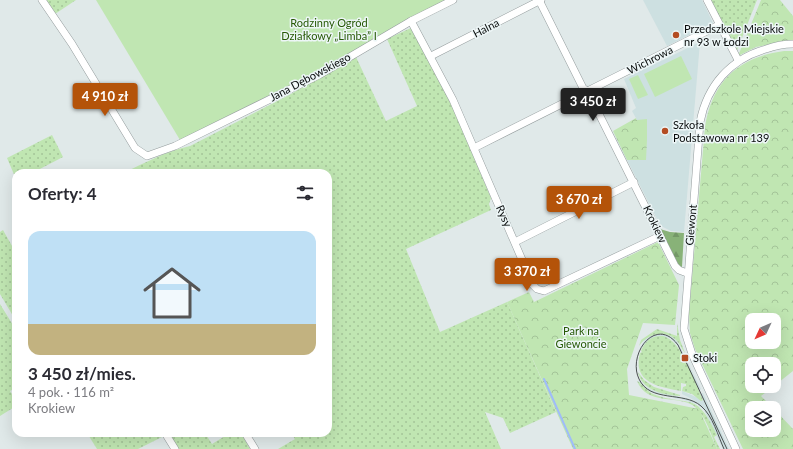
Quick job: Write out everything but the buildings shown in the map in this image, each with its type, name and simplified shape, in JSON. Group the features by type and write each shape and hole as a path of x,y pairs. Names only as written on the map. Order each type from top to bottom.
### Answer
{"street":[{"name":"Jana Dębowskiego","path":"42,0 72,44 135,148 147,156 186,140 319,75 411,21 453,0"},
{"name":"Halna","path":"431,56 540,0"},
{"name":"Krokiew","path":"540,0 583,88 588,92 677,268 687,273"},
{"path":"707,0 738,60"},
{"name":"Rysy","path":"411,21 431,56 453,100 533,285 537,289 544,291 660,236"},
{"name":"Wichrowa","path":"474,148 719,25"},
{"name":"Giewont","path":"736,449 684,334 683,317 701,114 712,88 724,72 738,60 753,52 776,46 793,44"},
{"path":"515,242 634,182"},
{"path":"168,437 175,449"},
{"path":"248,437 255,449"}],"shaded area":[{"name":"Przedszkole Miejskie nr 93 w Łodzi","path":"643,0 702,0 713,23 667,46"},
{"name":"Szkoła Podstawowa nr 139","path":"700,42 684,232 671,231 663,227 658,221 617,140 637,140 637,120 632,111 636,108 624,79"},
{"path":"661,333 671,336 677,341 701,389 699,390 678,346 670,338 660,336 646,342 639,351 645,339 654,334"},
{"path":"640,380 646,387 654,391 680,397 679,399 650,392 640,384 638,381"},
{"path":"682,391 703,400 700,394 703,393 729,449 723,449 704,410 697,404 681,399 681,397 687,398 698,402 682,394"}],"green space":[{"path":"45,0 76,0 55,14"},
{"name":"Rodzinny Ogród Działkowy „Limba” I","path":"96,0 445,0 320,70 180,140"},
{"path":"709,0 757,0 736,53"},
{"path":"761,0 780,0 793,16 793,40 756,47 738,56"},
{"path":"411,28 414,31 450,100 491,198 489,204 491,210 406,249 440,332 507,302 556,412 510,433 503,418 485,412 501,449 278,449 295,439 294,437 332,437 332,169 132,169 164,154 190,146 289,95 356,57 386,121 417,106 387,39"},
{"path":"793,51 793,371 781,380 781,357 745,357 745,393 765,393 761,396 766,401 745,401 745,437 781,437 781,416 793,429 793,449 743,449 695,349 690,333 689,313 705,127 714,97 721,84 730,74 754,59 768,54"},
{"path":"681,56 692,79 655,97 644,74"},
{"path":"638,75 648,95 638,99 629,79"},
{"path":"636,118 638,123 638,140 647,140 646,160 627,160 613,131"},
{"path":"647,119 647,140 638,140 637,120"},
{"path":"52,135 63,157 40,169 12,170 7,158"},
{"path":"660,229 670,232 684,233 682,267 679,266"},
{"path":"3,230 12,246 12,314 0,294 0,232"},
{"name":"Park na Giewoncie","path":"658,242 679,285 675,325 643,323 627,369 629,395 699,409 717,449 573,449 507,302 529,292 534,302"},
{"path":"0,304 12,324 12,390 10,391 12,394 12,408 0,416"},
{"path":"677,323 680,340 685,353 678,342 672,337 662,334 656,334 647,338 639,346 641,340 657,329 677,336"},
{"path":"663,336 670,339 682,354 692,373 703,400 701,401 692,394 682,391 686,384 681,383 681,391 664,388 649,382 640,371 640,353 642,352 641,351 645,344 649,339"},
{"path":"638,372 644,380 654,387 680,396 653,390 643,383"},
{"path":"637,381 653,394 666,398 691,402 697,406 703,411 717,435 714,437 720,449 717,449 705,420 694,406 688,403 655,397 648,394 642,389"},
{"path":"90,437 162,437 138,449 97,449"},
{"path":"170,437 208,437 212,444 223,437 243,437 250,449 178,449"}],"waterway":[{"path":"544,379 575,449"}],"tram line":[{"path":"724,449 709,415 701,406 686,399 651,391 644,386 639,379 636,369 640,349 646,341 653,336 661,334 670,337 678,345 727,449"}],"place":[{"name":"Przedszkole Miejskie nr 93 w Łodzi","path":"676,35"},
{"name":"Szkoła Podstawowa nr 139","path":"665,131"},
{"name":"Stoki","path":"685,358"}]}
